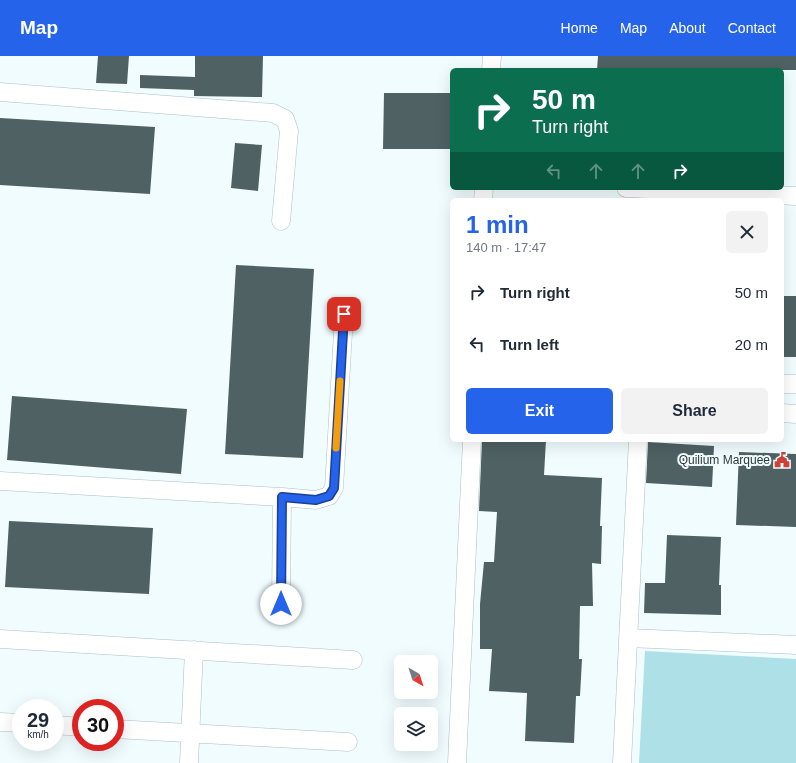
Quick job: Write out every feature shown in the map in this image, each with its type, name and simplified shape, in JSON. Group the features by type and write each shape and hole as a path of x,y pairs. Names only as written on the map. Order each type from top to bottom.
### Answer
{"street":[{"path":"491,68 492,56"},
{"path":"0,92 273,113 285,119 289,131 281,221"},
{"path":"668,190 796,196"},
{"path":"0,481 316,500 329,496 334,488 344,314"},
{"path":"784,384 796,384"},
{"path":"784,413 796,414"},
{"path":"457,763 472,442"},
{"path":"622,763 638,442"},
{"path":"281,604 282,497"},
{"path":"628,638 796,645"},
{"path":"0,639 354,660"},
{"path":"189,763 194,650"},
{"path":"0,722 12,723"},
{"path":"124,729 348,742"}],"shaded area":[{"path":"645,651 796,659 796,763 639,763"}],"building":[{"path":"98,56 129,56 127,84 96,83"},
{"path":"195,56 263,56 262,97 194,96 194,90 140,88 140,75 195,77"},
{"path":"598,56 796,56 796,70 784,70 784,68 597,68"},
{"path":"384,93 450,93 450,149 383,149"},
{"path":"0,118 155,127 150,194 0,185"},
{"path":"235,143 262,145 258,191 231,188"},
{"path":"236,265 314,269 303,458 225,454"},
{"path":"784,296 796,296 796,357 784,357"},
{"path":"12,396 187,409 181,474 7,460"},
{"path":"482,442 546,442 544,475 602,478 600,526 602,526 601,564 592,563 593,606 580,606 579,659 582,659 580,696 576,696 574,743 525,741 527,693 489,691 492,649 480,649 480,604 484,562 494,562 497,512 479,511"},
{"path":"648,442 714,446 712,487 646,483"},
{"path":"739,452 796,454 796,527 736,525"},
{"path":"9,521 153,528 149,594 5,587"},
{"path":"667,535 721,537 719,585 721,585 721,615 644,613 645,583 665,583"}],"slow traffic":[{"path":"336,448 340,381"}],"place":[{"name":"Quilium Marquee","path":"782,460"}],"route":[{"path":"281,604 282,497 316,500 329,496 334,488 344,314"}]}
